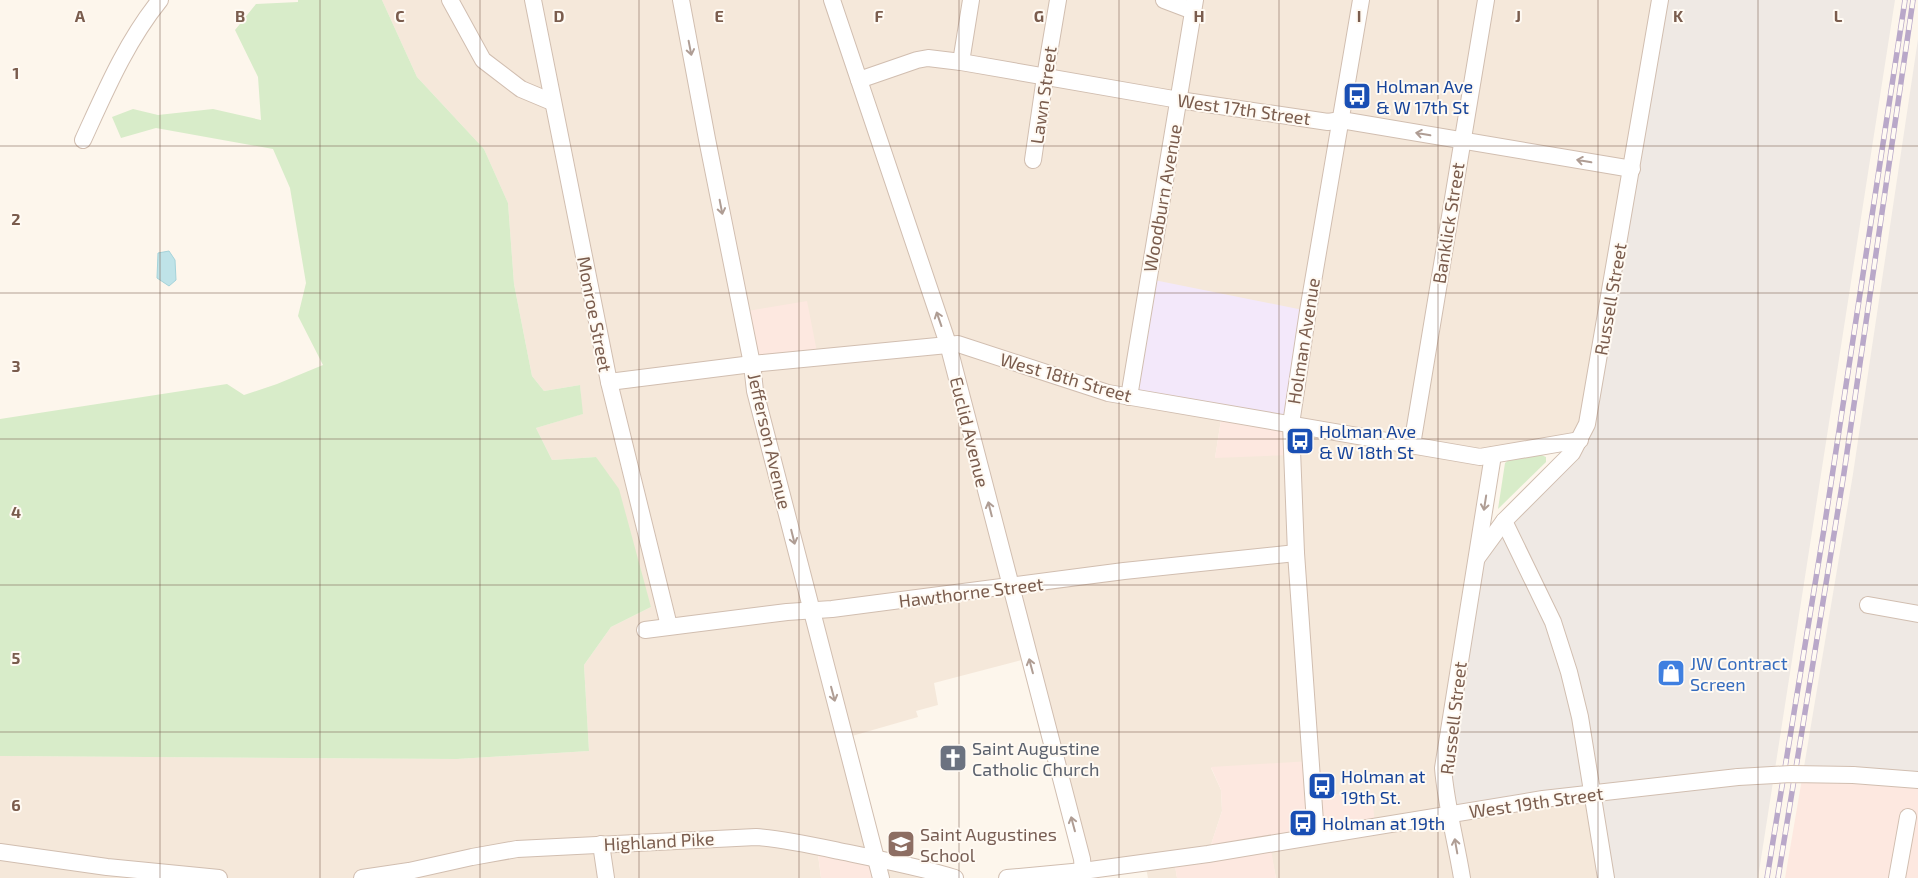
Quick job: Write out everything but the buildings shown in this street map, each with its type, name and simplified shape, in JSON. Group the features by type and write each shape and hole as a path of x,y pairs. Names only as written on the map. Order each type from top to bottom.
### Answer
{"street":[{"path":"83,140 121,60 138,30 160,0"},
{"path":"450,0 483,60 521,89 552,102"},
{"name":"Monroe Street","path":"533,0 609,382 669,626"},
{"name":"Jefferson Avenue","path":"681,0 756,391 881,878"},
{"name":"Euclid Avenue","path":"832,0 948,344 1082,859 1083,871"},
{"path":"961,62 971,0"},
{"name":"Lawn Street","path":"1034,160 1058,0"},
{"path":"1164,0 1194,5"},
{"name":"Holman Avenue","path":"1316,836 1296,553 1290,424 1361,0"},
{"name":"Banklick Street","path":"1412,445 1486,0"},
{"name":"Russell Street","path":"1477,558 1504,521 1567,459 1580,440 1587,424 1660,0"},
{"name":"Woodburn Avenue","path":"1129,397 1194,5"},
{"name":"West 17th Street","path":"859,80 928,58 961,62 1179,100 1328,122 1341,120 1632,169"},
{"name":"West 18th Street","path":"609,382 752,364 958,344 1108,393 1480,457 1580,440"},
{"name":"Russell Street","path":"1462,878 1445,790 1443,768 1493,455"},
{"path":"1504,521 1553,622 1569,672 1580,717 1606,878"},
{"name":"Hawthorne Street","path":"645,630 1012,587 1124,571 1296,553"},
{"path":"1868,606 1918,614"},
{"name":"West 19th Street","path":"1007,878 1028,878 1208,854 1543,799 1738,777 1791,774 1853,775 1918,780"},
{"path":"1898,878 1908,817"},
{"name":"Highland Pike","path":"362,878 409,871 517,849 756,837 876,858 955,878"},
{"path":"601,844 606,878"},
{"path":"0,852 115,868 219,878"}],"shaded area":[{"path":"382,0 1660,0 1580,440 1493,455 1483,515 1593,794 1606,878 1276,878 1269,844 1313,794 1211,768 1221,790 1222,811 1208,854 1174,859 1177,878 1148,878 1145,863 1083,871 1029,658 934,683 938,705 916,711 918,717 845,738 876,858 955,878 881,878 817,847 821,878 0,878 0,756 457,759 589,751 584,665 611,627 651,607 596,457 552,460 536,428 582,414 580,385 544,391 532,376 514,284 508,203 484,149 417,77","holes":["1222,413 1291,424 1215,458"]},
{"path":"1660,0 1895,0 1758,878 1606,878 1593,794 1451,814 1445,790 1477,558 1580,440"},
{"path":"1918,39 1918,780 1803,773 1853,474"},
{"path":"1149,279 1308,311 1291,424 1129,397"},
{"path":"807,301 818,357 752,364 742,312"},
{"path":"1222,413 1291,424 1292,455 1215,458"},
{"path":"1311,761 1313,794 1372,794 1375,826 1270,844 1276,878 1177,878 1174,859 1208,854 1222,811 1221,790 1211,767"},
{"path":"1803,773 1918,780 1918,878 1785,878"},
{"path":"817,846 876,858 881,878 821,878"}],"green space":[{"path":"298,0 382,0 417,77 484,149 508,203 514,284 532,376 544,391 580,385 583,414 536,428 552,460 596,457 619,489 651,607 611,627 584,665 589,751 457,759 0,756 0,419 227,384 244,395 323,365 298,316 306,283 290,188 273,149 156,128 121,138 112,117 133,109 158,115 213,109 261,120 258,77 235,30 256,4 298,2"},
{"path":"1539,454 1546,457 1546,462 1498,509 1505,463 1510,459"}],"water":[{"path":"169,251 175,260 176,280 169,286 157,278 158,253"}],"railway":[{"path":"1767,878 1824,529 1905,0"},
{"path":"1778,878 1844,473 1913,0"}],"place":[{"name":"Holman Ave & W 17th St","path":"1357,96"},
{"name":"Holman Ave & W 18th St","path":"1300,441"},
{"name":"JW Contract Screen","path":"1671,673"},
{"name":"Saint Augustine Catholic Church","path":"953,758"},
{"name":"Holman at 19th St.","path":"1322,786"},
{"name":"Holman at 19th","path":"1303,823"},
{"name":"Saint Augustines School","path":"901,844"}]}
